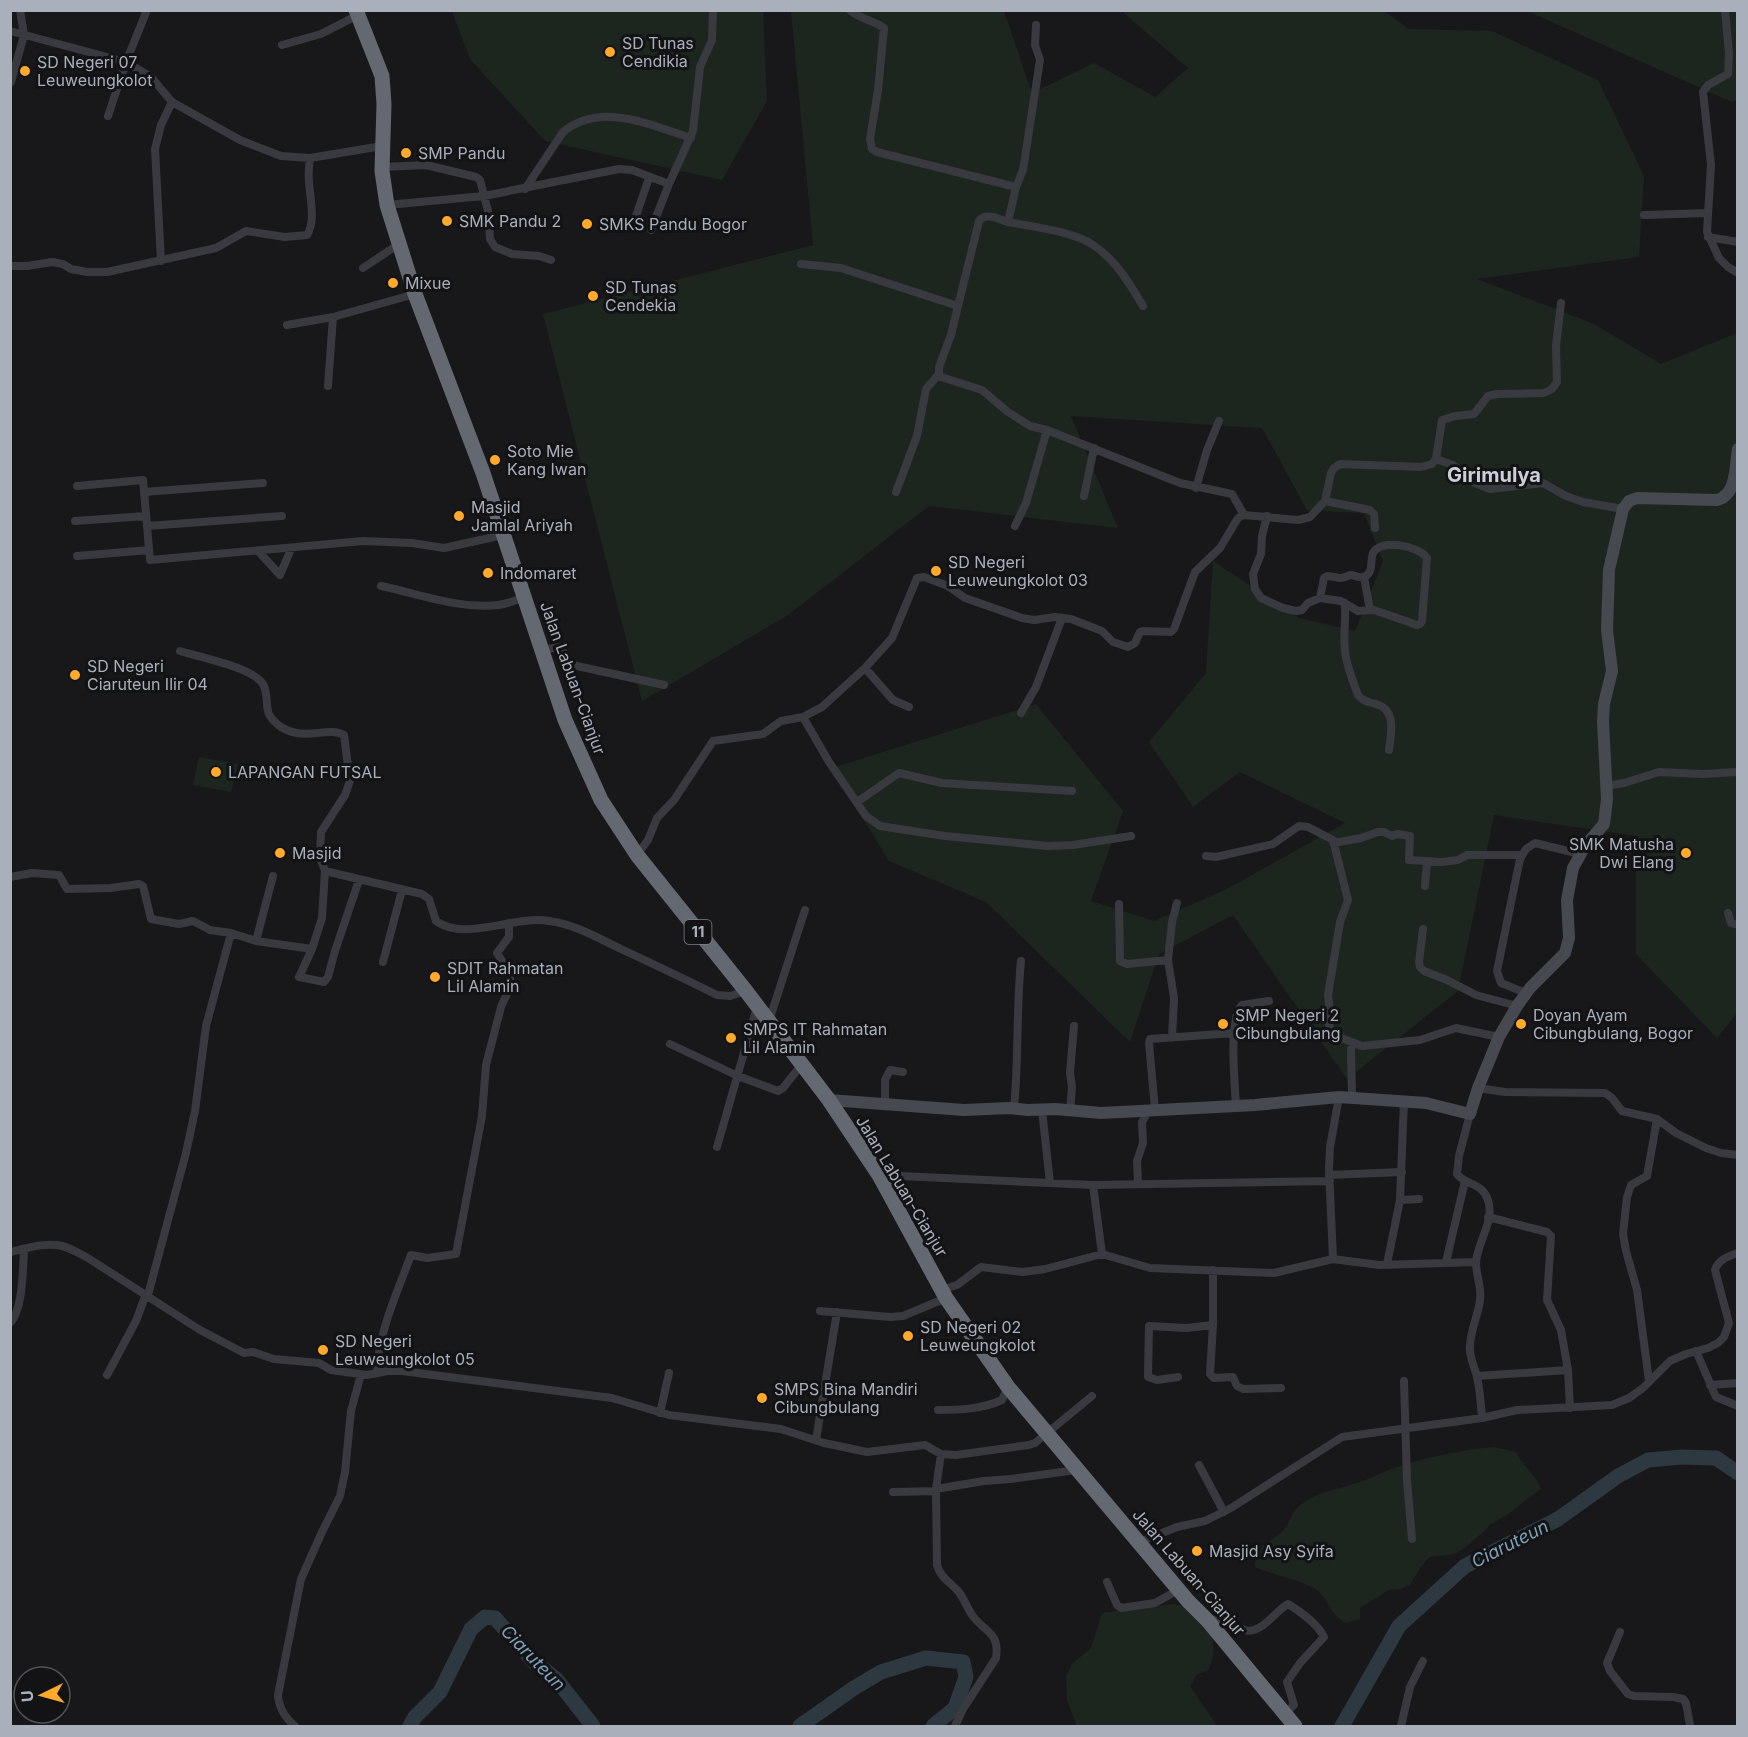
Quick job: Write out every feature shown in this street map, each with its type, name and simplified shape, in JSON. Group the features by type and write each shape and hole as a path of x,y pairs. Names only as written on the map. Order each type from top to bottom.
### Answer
{"highway":[{"name":"Jalan Labuan-Cianjur","path":"357,13 382,76 383,167 387,205 399,244 415,294 483,473 565,720 602,800 637,855 746,991 829,1100 879,1175 943,1294 1008,1387 1295,1726"}],"street":[{"path":"11,82 24,35 20,10"},
{"path":"108,116 147,10"},
{"path":"651,230 669,184 691,138 700,67 712,40 713,10"},
{"path":"850,10 856,15 875,21 884,28 878,90 870,139 872,149 1016,187"},
{"path":"1725,10 1729,53 1728,74 1708,85 1703,92 1711,165 1708,237 1719,258 1737,273"},
{"path":"282,45 321,34 357,13"},
{"path":"1008,222 1016,187 1023,171 1040,66 1040,55 1034,40 1036,25"},
{"path":"10,32 126,62 151,77 172,102 240,140 281,156 310,158 382,146"},
{"path":"161,261 155,149 160,125 172,102"},
{"path":"525,189 563,132 570,126 587,119 607,116 630,118 691,138"},
{"path":"10,266 52,262 87,272 107,272 216,248 246,231 285,237 307,235 310,230 312,210 308,180 310,158"},
{"path":"383,167 426,165 476,177 480,180 488,211 490,239 495,247 512,254 539,256 551,260"},
{"path":"387,205 484,196 618,169 632,170 669,184"},
{"path":"636,216 649,178"},
{"path":"1644,215 1708,213"},
{"path":"896,492 917,436 926,389 939,374 939,367 951,335 981,218 988,216 1053,231 1092,244 1120,271 1143,306"},
{"path":"1708,237 1737,242"},
{"path":"363,268 399,244"},
{"path":"801,264 841,268 958,306"},
{"path":"287,326 333,317 415,294"},
{"path":"637,855 648,840 657,818 676,797 714,741 763,735 781,721 803,717 822,707 865,668 892,638 919,577 948,586 965,598 1022,618 1034,620 1049,617 1062,618 1095,627 1113,642 1128,646 1135,643 1140,632 1143,631 1171,632 1195,572 1220,548 1238,518 1244,515 1298,520 1310,517 1325,501 1331,473 1340,464 1421,467 1432,464 1436,459 1442,420 1474,414 1488,396 1544,393 1552,389 1557,382 1556,346 1561,303"},
{"path":"328,386 333,317"},
{"path":"939,374 946,380 982,390 1008,412 1030,426 1047,430 1196,488 1232,494 1244,515"},
{"path":"1196,488 1207,450 1219,421"},
{"path":"1015,526 1026,503 1047,430"},
{"path":"1084,496 1094,448"},
{"path":"1482,1418 1477,1376 1470,1352 1471,1334 1481,1297 1476,1262 1490,1208 1486,1195 1480,1187 1460,1177 1457,1170 1478,1088 1500,1037 1526,993 1561,958 1568,945 1568,900 1573,868 1585,846 1604,824 1607,799 1603,722 1604,704 1612,671 1606,630 1607,591 1612,554 1623,509 1629,501 1637,498 1717,500 1724,498 1730,492 1737,449"},
{"path":"1436,459 1453,465 1474,483 1490,489 1543,483 1566,496 1623,509"},
{"path":"77,486 143,480 150,560 363,541 412,543 444,548 502,535"},
{"path":"144,492 264,483"},
{"path":"1325,501 1370,510 1374,514 1375,528"},
{"path":"75,521 146,516"},
{"path":"147,526 282,516"},
{"path":"1267,516 1262,536 1261,554 1253,574 1257,593 1267,601 1296,612 1320,598 1345,603 1358,611 1370,610 1420,624 1427,558 1422,552 1403,545 1380,546 1373,551 1370,571 1364,577"},
{"path":"259,552 280,575 291,549"},
{"path":"77,556 149,550"},
{"path":"1320,598 1324,578 1327,576 1364,577"},
{"path":"1364,577 1370,610"},
{"path":"381,586 438,601 471,605 500,605 525,597"},
{"path":"1345,603 1344,642 1348,665 1358,695 1367,702 1386,708 1389,713 1392,724 1389,750"},
{"path":"1021,713 1036,687 1062,618"},
{"path":"542,650 560,647 570,663 577,666 664,685"},
{"path":"180,651 252,673 261,680 266,693 268,712 282,727 300,734 337,732 344,735 350,781 345,795 321,832 320,857 325,871 322,918 312,949 299,977 320,982 327,981 359,880"},
{"path":"865,668 893,700 909,707"},
{"path":"803,717 829,762 868,818 880,826 945,836 1047,846 1073,845 1131,836"},
{"path":"1606,786 1659,772 1702,774 1737,772"},
{"path":"857,802 899,773 942,783 1072,791"},
{"path":"1206,856 1216,857 1273,844 1299,825 1308,827 1333,840 1348,900 1340,922 1328,995 1330,1012 1328,1022 1332,1033 1336,1036 1362,1046 1420,1040 1456,1028 1500,1037"},
{"path":"1334,843 1383,832 1392,836 1397,834 1410,836 1409,860 1427,862 1458,860 1467,855 1521,855"},
{"path":"1526,993 1502,983 1497,971 1521,855 1529,846 1539,843 1580,854"},
{"path":"1425,886 1427,862"},
{"path":"325,871 422,894 429,899 436,921 443,926 466,928 538,919 589,933 717,994 730,996 746,991"},
{"path":"10,877 32,873 59,875 67,889 111,888 139,884 143,886 151,919 179,924 193,921 210,930 231,933 256,941 312,949"},
{"path":"256,941 273,876"},
{"path":"383,962 402,890"},
{"path":"1172,1038 1174,998 1167,960 1172,922 1178,903"},
{"path":"1119,904 1120,961 1127,964 1167,960"},
{"path":"769,1022 805,910"},
{"path":"1728,913 1731,923 1737,925"},
{"path":"376,1373 385,1326 411,1255 427,1258 456,1254 482,1116 486,1065 501,1006 511,985 509,972 497,953 509,937 509,923"},
{"path":"1423,929 1420,968 1476,995 1517,1006"},
{"path":"107,1375 136,1322 147,1294 186,1153 195,1111 206,1026 231,933"},
{"path":"1014,1108 1018,1070 1016,1029 1021,961"},
{"path":"1236,1106 1234,1034 1237,1012 1242,1005 1269,1001"},
{"path":"717,1147 757,1007"},
{"path":"1070,1111 1074,1026"},
{"path":"1155,1110 1149,1043 1154,1038 1234,1034"},
{"path":"1352,1097 1351,1050 1353,1043"},
{"path":"670,1044 738,1076 780,1091 802,1064"},
{"path":"885,1103 885,1080 890,1070 903,1072"},
{"path":"1478,1088 1505,1092 1605,1093 1622,1111 1657,1119 1676,1133 1706,1148 1737,1155"},
{"path":"1333,1259 1329,1178 1330,1147 1339,1097"},
{"path":"829,1100 964,1110 1014,1108 1101,1113 1296,1103 1352,1097 1404,1100 1470,1113"},
{"path":"1387,1264 1400,1200 1404,1100"},
{"path":"1042,1110 1050,1183"},
{"path":"1138,1183 1137,1161 1143,1143 1145,1117 1142,1110"},
{"path":"1649,1381 1637,1290 1623,1234 1627,1197 1631,1185 1647,1176 1657,1119"},
{"path":"879,1175 1093,1185 1329,1178 1402,1172"},
{"path":"1446,1262 1465,1180"},
{"path":"1093,1185 1102,1254"},
{"path":"1400,1200 1419,1198"},
{"path":"1488,1217 1547,1232 1551,1236 1547,1300 1561,1330 1568,1370 1570,1408"},
{"path":"10,1252 38,1246 63,1246 88,1258 147,1294 200,1330 244,1353 274,1359 319,1363 331,1370 361,1374 402,1371 624,1400 660,1413 781,1429 867,1452 925,1445 941,1454 956,1455 1029,1445 1035,1443 1092,1396"},
{"path":"10,1323 16,1317 24,1249"},
{"path":"1140,1542 1177,1527 1205,1521 1224,1512 1342,1437 1482,1418 1517,1410 1612,1405 1629,1398 1670,1361 1718,1343 1727,1330 1728,1317 1715,1270 1716,1264 1737,1253"},
{"path":"820,1311 903,1316 943,1294 981,1267 1023,1272 1045,1269 1102,1254 1150,1268 1274,1273 1333,1259 1387,1264 1476,1262"},
{"path":"1213,1270 1210,1374 1214,1378 1233,1377 1237,1386 1243,1389 1281,1388"},
{"path":"816,1440 837,1312"},
{"path":"1178,1377 1157,1380 1148,1377 1149,1326 1186,1328 1213,1325"},
{"path":"1696,1350 1716,1397 1737,1406"},
{"path":"1477,1376 1568,1370"},
{"path":"660,1413 669,1373"},
{"path":"295,1726 280,1708 278,1695 298,1591 322,1532 340,1496 345,1472 351,1411 361,1374"},
{"path":"1404,1381 1412,1539"},
{"path":"1710,1385 1737,1383"},
{"path":"938,1410 957,1410 993,1404 1002,1400 1008,1387"},
{"path":"941,1454 936,1490 939,1572 962,1595 972,1615 995,1637 998,1648 996,1658 963,1709 955,1726"},
{"path":"1199,1465 1224,1512"},
{"path":"893,1492 936,1490 984,1481 1076,1470"},
{"path":"1107,1582 1117,1605 1121,1608 1155,1603 1180,1589"},
{"path":"1208,1621 1224,1618 1239,1628 1251,1631 1288,1604 1319,1629 1324,1637 1300,1663 1287,1682 1294,1706 1284,1713"},
{"path":"1620,1632 1607,1664 1610,1671 1628,1694 1673,1696 1683,1699 1686,1703 1689,1726"},
{"path":"1401,1726 1413,1677 1423,1661"}],"shaded area":[{"path":"1120,10 1384,11 1409,29 1492,31 1598,80 1644,176 1639,257 1477,279 1592,323 1661,364 1737,333 1737,1013 1717,1038 1636,954 1636,836 1494,815 1458,991 1347,1079 1233,915 1159,954 1130,1042 986,902 889,861 832,768 1036,704 1123,811 1091,901 1154,921 1225,890 1345,823 1240,772 1193,807 1149,742 1206,673 1213,561 1299,618 1355,631 1383,561 1364,513 1307,510 1262,428 1071,416 1118,528 929,506 788,615 642,701 543,314 813,245 791,11 1004,11 1032,93 1094,63 1155,97 1188,68"},
{"path":"452,11 763,11 767,101 722,180 545,141 470,59"},
{"path":"1527,11 1737,11 1737,100 1732,102"},
{"name":"LAPANGAN FUTSAL","path":"199,757 238,764 231,792 193,785"},
{"path":"1494,1447 1516,1452 1541,1489 1503,1518 1489,1525 1459,1552 1430,1557 1422,1565 1410,1585 1389,1590 1360,1608 1360,1619 1346,1623 1336,1615 1318,1591 1298,1581 1255,1567 1260,1550 1281,1533 1295,1510 1310,1498 1412,1462"},
{"path":"1174,1604 1185,1606 1211,1629 1212,1661 1208,1671 1197,1674 1190,1686 1217,1726 1077,1726 1067,1700 1066,1676 1072,1664 1091,1648 1102,1613"}],"waterway":[{"name":"Ciaruteun","path":"1342,1726 1399,1626 1465,1566 1558,1519 1618,1476 1648,1460 1682,1457 1716,1458 1738,1473"},
{"name":"Ciaruteun","path":"410,1726 415,1717 440,1692 471,1629 485,1617 495,1618 533,1661 556,1679 593,1726"},
{"name":"Ciaruteun","path":"800,1726 881,1672 926,1658 963,1662 966,1677 955,1708 933,1726"}],"place":[{"name":"SD Tunas Cendikia","path":"610,52"},
{"name":"SD Negeri 07 Leuweungkolot","path":"25,71"},
{"name":"SMP Pandu","path":"406,153"},
{"name":"SMK Pandu 2","path":"447,221"},
{"name":"SMKS Pandu Bogor","path":"587,224"},
{"name":"Mixue","path":"393,283"},
{"name":"SD Tunas Cendekia","path":"593,296"},
{"name":"Soto Mie Kang Iwan","path":"495,460"},
{"name":"Masjid Jamlal Ariyah","path":"459,516"},
{"name":"SD Negeri Leuweungkolot 03","path":"936,571"},
{"name":"Indomaret","path":"488,573"},
{"name":"SD Negeri Ciaruteun Ilir 04","path":"75,675"},
{"name":"LAPANGAN FUTSAL","path":"216,772"},
{"name":"Masjid","path":"280,853"},
{"name":"SMK Matusha Dwi Elang","path":"1686,853"},
{"name":"SDIT Rahmatan Lil Alamin","path":"435,977"},
{"name":"SMP Negeri 2 Cibungbulang","path":"1223,1024"},
{"name":"Doyan Ayam Cibungbulang, Bogor","path":"1521,1024"},
{"name":"SMPS IT Rahmatan Lil Alamin","path":"731,1038"},
{"name":"SD Negeri 02 Leuweungkolot","path":"908,1336"},
{"name":"SD Negeri Leuweungkolot 05","path":"323,1350"},
{"name":"SMPS Bina Mandiri Cibungbulang","path":"762,1398"},
{"name":"Masjid Asy Syifa","path":"1197,1551"}],"district":[{"name":"Girimulya","path":"1494,475"}]}
